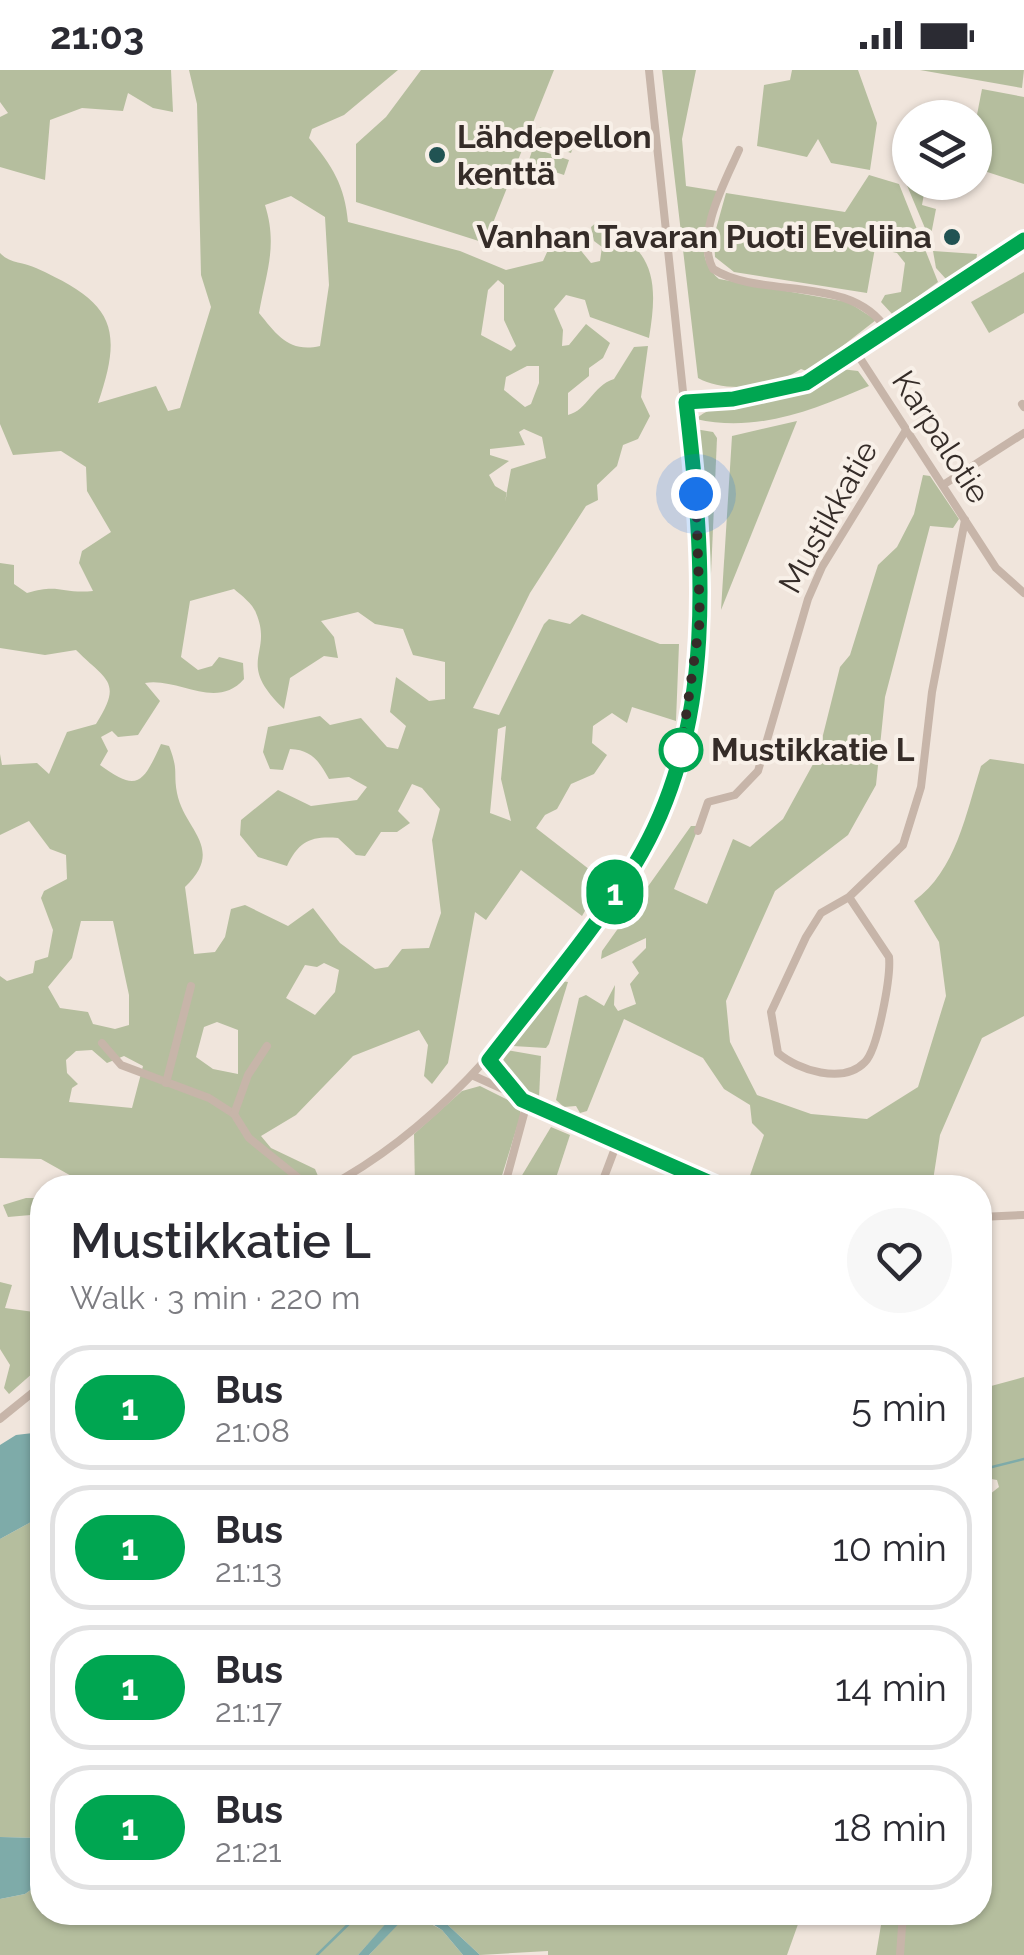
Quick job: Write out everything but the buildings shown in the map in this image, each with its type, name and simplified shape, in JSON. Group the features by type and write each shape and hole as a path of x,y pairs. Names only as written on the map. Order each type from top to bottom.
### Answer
{"main road":[{"path":"686,402 788,390 856,352 1024,240"}],"street":[{"path":"346,1175 416,1128 489,1060 636,862 662,806 681,750 700,620 699,528 649,70"},
{"path":"739,150 713,218 708,252 713,269 846,299 880,320 887,330"},
{"name":"Karpalotie","path":"856,352 996,568 1024,593"},
{"name":"Mustikkatie","path":"698,831 708,802 735,796 758,771 808,599 822,567 906,430"},
{"path":"943,485 1024,433"},
{"path":"849,898 889,956 873,1047 864,1063 850,1071 809,1070 778,1054 771,1012 822,913 849,898 903,845 921,787 932,692 965,520"},
{"path":"166,1083 190,986"},
{"path":"102,1043 121,1065 209,1098 234,1114 249,1138 296,1175"},
{"path":"234,1114 248,1075 267,1046"},
{"path":"489,1060 525,1102"},
{"path":"474,1076 693,1175"},
{"path":"507,1175 525,1102"},
{"path":"605,1175 617,1143"},
{"path":"992,1216 1024,1215"},
{"path":"0,1419 30,1395"},
{"path":"900,1955 902,1925"}],"green space":[{"path":"0,70 171,70 173,112 153,108 128,93 123,111 82,108 50,120 45,180 0,167 0,117 8,113 0,102"},
{"path":"189,70 398,70 344,115 312,129 309,138 336,177 348,222 460,251 506,270 543,261 548,250 578,247 591,263 600,261 602,247 594,241 591,227 597,222 631,243 648,268 652,282 649,338 590,317 585,300 566,295 554,309 563,330 562,346 569,345 586,324 610,343 603,358 589,368 589,376 568,393 568,415 614,379 634,347 648,346 641,397 650,416 638,439 623,445 617,466 597,485 598,500 586,506 530,593 473,708 499,715 544,624 549,619 570,624 582,614 660,644 679,644 676,721 632,707 627,723 612,713 593,726 592,743 607,755 594,774 571,784 557,809 545,815 536,828 603,880 582,916 521,870 486,920 475,912 448,1063 432,1084 424,1076 428,1045 419,1030 353,1056 296,1115 261,1136 271,1148 315,1169 318,1175 70,1175 41,1159 0,1158 0,976 7,981 33,973 35,961 48,957 53,930 41,898 44,891 67,879 66,855 50,849 29,821 0,835 0,754 2,765 37,763 49,774 67,732 96,724 110,690 103,676 76,650 45,655 0,648 0,563 14,565 14,584 27,593 46,589 93,591 79,563 82,551 111,532 87,491 86,467 61,451 13,455 0,424 0,253 61,280 96,305 110,335 110,354 98,403 156,386 168,411 180,408 211,307 201,275 197,104","holes":["291,196 325,217 329,285 320,346 292,344 278,335 259,313 270,259 271,234 265,205","498,280 504,285 504,320 516,346 511,351 481,335 488,290","527,366 539,366 539,383 531,404 525,407 504,390 506,377","524,429 542,437 546,458 511,469 507,493 495,486 489,475 509,461 490,455 490,449 525,445 519,432","234,589 256,613 261,639 261,680 284,709 290,678 324,656 338,658 334,637 321,621 358,612 375,624 403,629 413,655 445,662 445,699 429,701 396,677 390,712 406,726 398,749 387,747 361,718 330,725 320,716 268,727 263,752 270,769 283,770 290,749 298,750 314,758 329,779 349,777 367,787 357,800 311,806 278,790 241,820 240,835 258,857 287,866 301,846 320,838 338,838 356,855 365,856 381,832 397,832 410,823 398,811 412,784 422,788 440,809 432,840 441,913 429,948 402,949 388,967 375,969 340,943 313,908 288,926 245,905 231,909 225,937 215,952 194,954 185,887 197,873 202,850 181,806 169,746 161,744 144,775 131,781 100,765 108,751 101,737 112,731 118,737 138,735 160,701 145,683 209,693 233,688 244,679 243,663 219,657 212,666 198,670 181,657 190,601","506,726 501,779 511,821 490,813 498,729","81,921 113,921 129,995 129,1025 115,1029 93,1024 88,1012 60,1008 48,987 72,958","324,963 339,970 335,992 315,1015 286,998 305,965 317,967","217,1022 238,1030 238,1074 213,1069 196,1057 204,1027","92,1050 107,1063 124,1056 143,1066 132,1108 69,1102 72,1088 78,1084 67,1073 66,1060 76,1051"]},
{"name":"Lähdepellon kenttä","path":"421,70 554,70 485,243 356,202 356,144 386,117"},
{"path":"662,70 696,70 682,139 686,186 717,191 704,237 711,270 719,279 848,302 876,320 809,372 801,369 764,384 736,387 698,378"},
{"path":"792,70 858,70 877,123 870,170 831,163 818,139 807,157 757,146 764,85 790,80"},
{"path":"920,70 1024,70 1022,88"},
{"path":"982,89 1024,97 1024,184 992,174 992,100 980,100"},
{"path":"540,127 576,139 571,153 535,141"},
{"path":"533,148 569,160 564,175 528,163"},
{"path":"869,175 892,182 892,200 905,200 938,282 893,315 881,302 885,295 901,292 905,263 897,253 875,248 867,293 734,272 715,257 714,236 726,193 845,212"},
{"path":"913,200 923,200 922,205 936,209 930,240"},
{"path":"933,251 977,254 976,262 946,279 936,268"},
{"path":"1024,272 1024,313 989,333 971,302"},
{"path":"841,369 858,371 869,386 784,417 741,423 696,419 726,405 790,395"},
{"path":"797,421 721,610 732,436"},
{"path":"695,429 713,432 717,438 709,619"},
{"path":"923,475 930,476 959,519 953,528 930,526 885,697 876,785 848,835 775,891 726,1001 730,1042 757,1095 811,1114 867,1119 918,1087 946,996 939,942 914,901 928,889 950,857 981,766 990,759 1024,764 1024,1016 982,1038 940,1135 934,1175 750,1175 764,1135 752,1123 750,1105 724,1089 703,1058 624,1019 587,1111 580,1113 576,1106 564,1107 556,1100 579,998 586,995 604,1006 615,985 614,1005 618,1011 636,1004 630,984 639,973 632,962 646,948 646,938 601,959 602,951 691,826 699,826 674,889 707,904 733,839 750,847 783,819 818,755 840,667 850,655 878,565 897,547 914,514"},
{"path":"561,981 568,982 549,1044 546,1048 513,1046 525,1023"},
{"path":"506,1050 541,1056 539,1098 522,1090 509,1075 502,1064"},
{"path":"480,1086 518,1105 521,1114 502,1175 415,1175 414,1134 462,1091"},
{"path":"551,1127 570,1135 557,1175 522,1175"},
{"path":"30,1198 30,1215 8,1217 3,1205"},
{"path":"0,1282 12,1285 5,1308 30,1311 30,1376 9,1394 4,1388 10,1365 0,1349"},
{"path":"1024,1377 1024,1955 876,1955 881,1925 992,1925 992,1493 999,1487 997,1480 992,1479 992,1386"},
{"path":"30,1523 30,1838 0,1837 0,1539"},
{"path":"30,1890 30,1925 385,1925 358,1955 0,1955 0,1899"},
{"path":"397,1925 433,1925 463,1955 369,1955"},
{"path":"448,1925 798,1925 787,1955 548,1955 548,1951 480,1955"}],"water":[{"path":"30,1433 30,1523 0,1539 0,1445 16,1435"},
{"path":"0,1837 30,1838 30,1890 0,1899"},
{"path":"385,1925 398,1925 369,1955 358,1955"},
{"path":"434,1925 448,1925 480,1955 463,1955"}],"waterway":[{"path":"992,1467 1024,1459"},
{"path":"317,1955 348,1925"}],"bus line":[{"name":"1","path":"692,1175 522,1100 489,1060 636,862 669,790 681,750 695,670 701,562 686,402 733,399 806,383 1024,240"}],"place":[{"name":"Lähdepellon kenttä","path":"437,155"},
{"name":"Vanhan Tavaran Puoti Eveliina","path":"952,237"},
{"name":"Mustikkatie L","path":"681,750"}],"route":[{"path":"681,750 700,620 696,494"}]}
